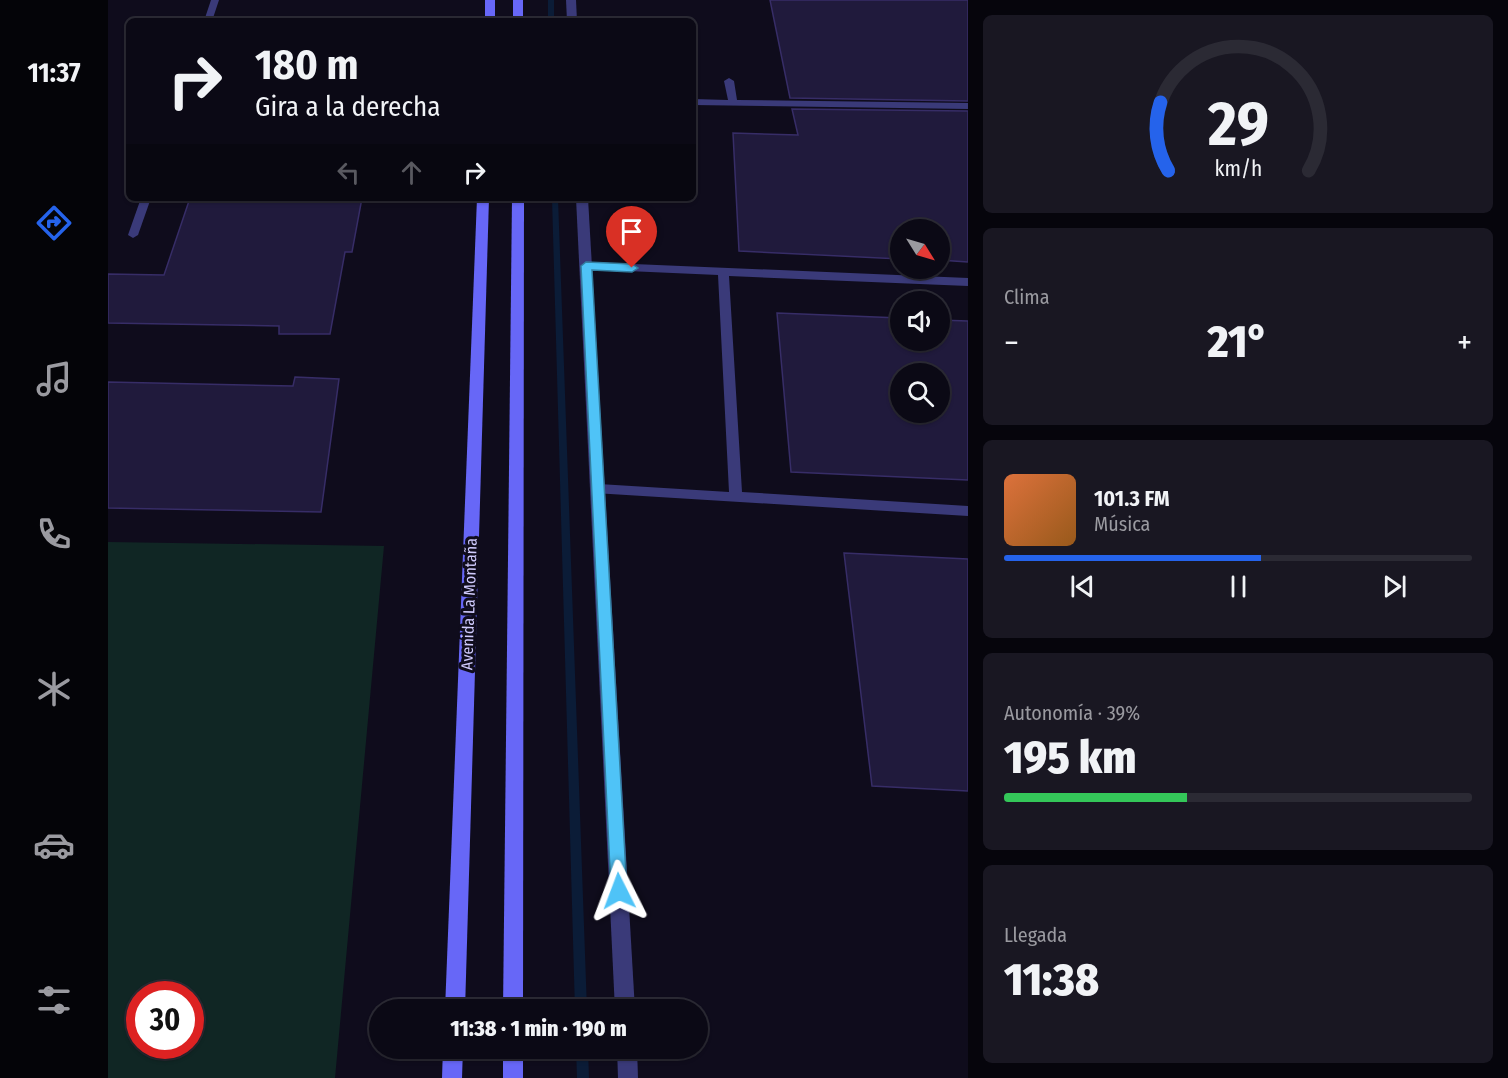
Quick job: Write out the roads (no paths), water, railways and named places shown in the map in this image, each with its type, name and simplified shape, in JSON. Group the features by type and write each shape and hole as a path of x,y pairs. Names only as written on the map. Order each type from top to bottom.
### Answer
{"main road":[{"path":"490,0 490,18"},
{"path":"518,0 518,18"},
{"name":"Avenida La Montaña","path":"455,999 483,201"},
{"path":"513,999 518,201"},
{"path":"452,1078 453,1059"},
{"path":"513,1059 513,1078"}],"street":[{"path":"571,0 572,18"},
{"path":"582,201 624,999"},
{"path":"627,1059 628,1078"}],"lane":[{"path":"209,18 215,0"},
{"path":"729,81 733,102"},
{"path":"696,102 968,106"},
{"path":"133,235 145,201"},
{"path":"586,266 968,282"},
{"path":"723,272 736,497"},
{"path":"599,489 968,511"}],"waterway":[{"path":"551,0 551,18"},
{"path":"555,201 581,999"},
{"path":"582,1059 583,1078"}]}
